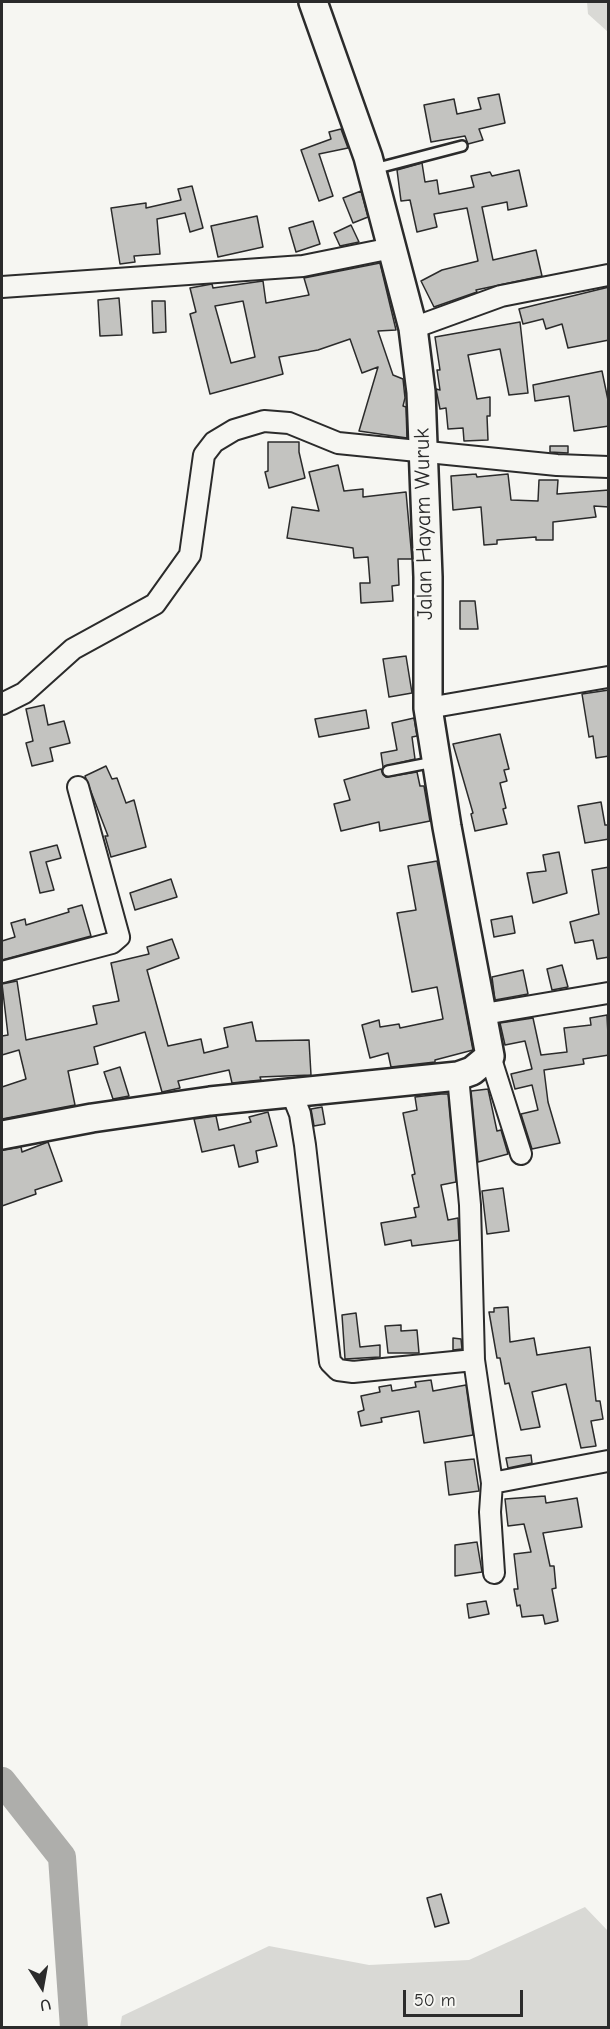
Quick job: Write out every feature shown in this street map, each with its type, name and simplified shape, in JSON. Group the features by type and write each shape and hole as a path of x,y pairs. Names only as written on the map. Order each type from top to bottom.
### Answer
{"street":[{"name":"Jalan Hayam Wuruk","path":"313,2 371,169 413,328 422,392 428,577 428,708 490,1056"},
{"path":"2,288 303,266 392,248"},
{"path":"413,328 501,296 609,275"},
{"path":"2,704 24,693 73,649 155,604 190,555 204,455 214,442 234,430 264,421 289,423 338,443 609,467"},
{"path":"428,708 609,677"},
{"path":"2,972 112,943 119,937 78,787"},
{"path":"484,1014 609,993"},
{"path":"2,1135 159,1108 459,1076 472,1071 490,1056 521,1154"},
{"path":"459,1076 470,1205 474,1360 492,1483 490,1512 494,1573"},
{"path":"292,1094 300,1114 305,1145 330,1362 338,1370 352,1372 474,1360"},
{"path":"492,1483 609,1461"}],"lane":[{"path":"371,169 462,146"},
{"path":"388,771 436,762"}],"shaded area":[{"path":"587,2 608,2 608,32 588,14"},
{"path":"585,1907 608,1931 608,2027 120,2027 122,2016 269,1946 369,1965 469,1960"}],"building":[{"path":"499,94 505,123 479,129 483,140 468,144 465,136 431,142 424,105 454,99 457,114 481,109 478,98"},
{"path":"341,129 348,148 319,154 333,196 319,201 301,150 331,139 329,132"},
{"path":"422,163 425,182 437,180 439,194 474,187 471,176 490,172 492,176 519,170 527,206 508,210 507,202 482,207 493,260 536,250 542,276 476,290 477,292 434,307 421,281 442,270 478,261 467,208 434,214 437,227 417,232 410,200 401,201 397,170"},
{"path":"192,186 203,228 190,232 185,213 157,219 160,254 134,256 135,262 120,264 111,208 146,203 146,208 181,200 178,189"},
{"path":"361,191 368,217 353,223 343,198"},
{"path":"257,216 263,247 218,257 211,226"},
{"path":"313,221 320,244 296,252 289,228"},
{"path":"351,225 359,242 340,246 334,233"},
{"path":"380,263 396,330 378,331 393,375 403,379 405,398 403,406 406,407 407,438 359,431 378,367 362,373 350,339 318,350 279,357 283,374 210,394 190,314 196,312 190,288 212,284 213,288 263,281 266,303 309,295 304,278","holes":["243,301 255,357 231,363 215,306"]},
{"path":"609,287 609,340 568,348 562,324 546,329 543,319 523,324 519,309"},
{"path":"119,298 122,335 100,336 98,300"},
{"path":"152,301 165,301 166,332 153,333"},
{"path":"520,322 528,393 509,395 500,349 468,355 477,399 490,397 490,416 487,416 488,440 464,441 463,428 448,429 446,408 440,409 436,389 440,390 437,370 440,370 435,337"},
{"path":"602,371 609,405 609,426 574,431 569,396 535,401 533,385"},
{"path":"268,442 299,442 305,478 269,488 265,472 268,471"},
{"path":"550,446 568,446 568,453 550,452"},
{"path":"338,465 344,491 363,489 363,497 406,492 412,559 398,559 399,585 392,586 393,601 361,603 360,583 370,583 368,557 354,558 353,548 287,538 292,507 319,511 309,472"},
{"path":"476,474 477,477 508,474 511,500 538,501 539,480 558,480 557,494 609,490 609,507 594,506 596,517 553,522 553,540 536,540 536,537 497,540 497,544 484,545 481,507 453,510 451,476"},
{"path":"460,601 475,601 478,629 460,629"},
{"path":"406,656 412,693 389,697 383,659"},
{"path":"609,690 609,756 596,758 593,736 589,737 582,694"},
{"path":"44,705 48,725 64,721 70,743 50,748 53,761 32,766 26,743 33,741 26,709"},
{"path":"366,710 369,728 319,737 315,719"},
{"path":"414,718 417,736 412,737 415,759 383,767 381,753 397,750 392,723"},
{"path":"500,734 509,769 504,770 507,781 500,783 507,824 475,831 471,814 473,813 453,744"},
{"path":"106,766 112,779 117,778 126,803 134,800 146,847 111,857 105,836 108,836 85,776"},
{"path":"381,769 386,777 417,772 420,786 424,786 430,821 380,831 379,822 341,831 334,804 350,800 344,780"},
{"path":"601,802 605,825 609,825 609,839 585,843 578,806"},
{"path":"57,845 61,858 46,862 54,890 40,893 30,852"},
{"path":"559,852 567,893 533,903 527,873 546,871 543,855"},
{"path":"437,861 473,1050 435,1060 435,1062 391,1067 388,1053 370,1058 362,1025 379,1020 380,1027 399,1024 400,1028 443,1019 437,987 412,992 397,913 416,910 408,866"},
{"path":"609,867 609,957 597,959 593,940 575,943 570,922 599,914 592,870"},
{"path":"171,879 177,897 135,910 130,893"},
{"path":"82,905 91,936 2,960 2,941 15,937 11,923 25,919 26,925 69,912 68,909"},
{"path":"512,916 515,933 494,937 491,920"},
{"path":"172,939 179,958 147,970 168,1046 201,1039 204,1053 228,1047 224,1028 252,1022 256,1041 309,1040 311,1075 260,1077 261,1080 232,1083 229,1070 178,1081 180,1088 162,1092 145,1032 94,1047 98,1064 68,1071 75,1105 2,1119 2,1087 26,1079 19,1050 2,1055 2,1036 8,1035 2,984 17,981 26,1040 97,1024 93,1006 119,1001 111,963 149,954 147,947"},
{"path":"562,965 568,987 552,990 547,969"},
{"path":"523,970 528,994 495,1000 492,977"},
{"path":"607,1015 609,1055 583,1059 584,1064 544,1070 548,1102 560,1143 532,1149 521,1114 538,1110 532,1085 515,1089 511,1074 532,1069 525,1041 505,1045 500,1023 533,1018 541,1055 567,1052 564,1028 591,1025 590,1018"},
{"path":"120,1067 129,1096 113,1099 104,1072"},
{"path":"488,1089 497,1131 501,1130 508,1154 478,1162 471,1091"},
{"path":"448,1094 456,1182 441,1185 448,1220 458,1218 459,1240 412,1246 411,1240 385,1245 381,1223 416,1217 414,1208 419,1207 403,1113 417,1110 415,1097"},
{"path":"322,1107 325,1124 314,1126 311,1109"},
{"path":"268,1112 277,1146 256,1151 258,1162 239,1167 234,1145 202,1152 194,1119 216,1116 219,1130 251,1122 249,1117"},
{"path":"48,1142 62,1181 35,1190 36,1194 2,1206 2,1150 21,1147 22,1152"},
{"path":"503,1188 509,1231 487,1234 482,1191"},
{"path":"508,1307 510,1342 534,1338 537,1355 590,1347 596,1401 600,1401 603,1419 591,1421 596,1446 581,1448 566,1384 532,1392 540,1427 521,1430 509,1383 505,1384 500,1358 497,1358 489,1312 494,1312 494,1308"},
{"path":"356,1313 360,1347 380,1345 380,1357 345,1359 342,1315"},
{"path":"401,1325 401,1331 417,1330 419,1353 388,1353 385,1326"},
{"path":"453,1338 461,1339 462,1349 453,1350"},
{"path":"431,1380 433,1391 466,1385 473,1435 424,1443 419,1411 381,1418 382,1422 361,1426 358,1412 364,1410 361,1396 380,1392 379,1387 391,1385 392,1391 416,1387 415,1382"},
{"path":"531,1455 532,1463 508,1468 506,1458"},
{"path":"474,1459 479,1491 449,1495 445,1462"},
{"path":"545,1496 546,1503 577,1498 582,1527 543,1533 550,1566 554,1566 556,1588 552,1589 558,1621 545,1624 543,1615 522,1617 520,1605 517,1606 514,1589 518,1589 514,1554 531,1552 524,1524 508,1526 505,1499"},
{"path":"477,1542 482,1572 455,1576 455,1545"},
{"path":"486,1601 489,1614 469,1618 467,1604"},
{"path":"441,1894 449,1923 435,1927 427,1898"}],"waterway":[{"path":"2,1781 62,1857 74,2028"}]}
